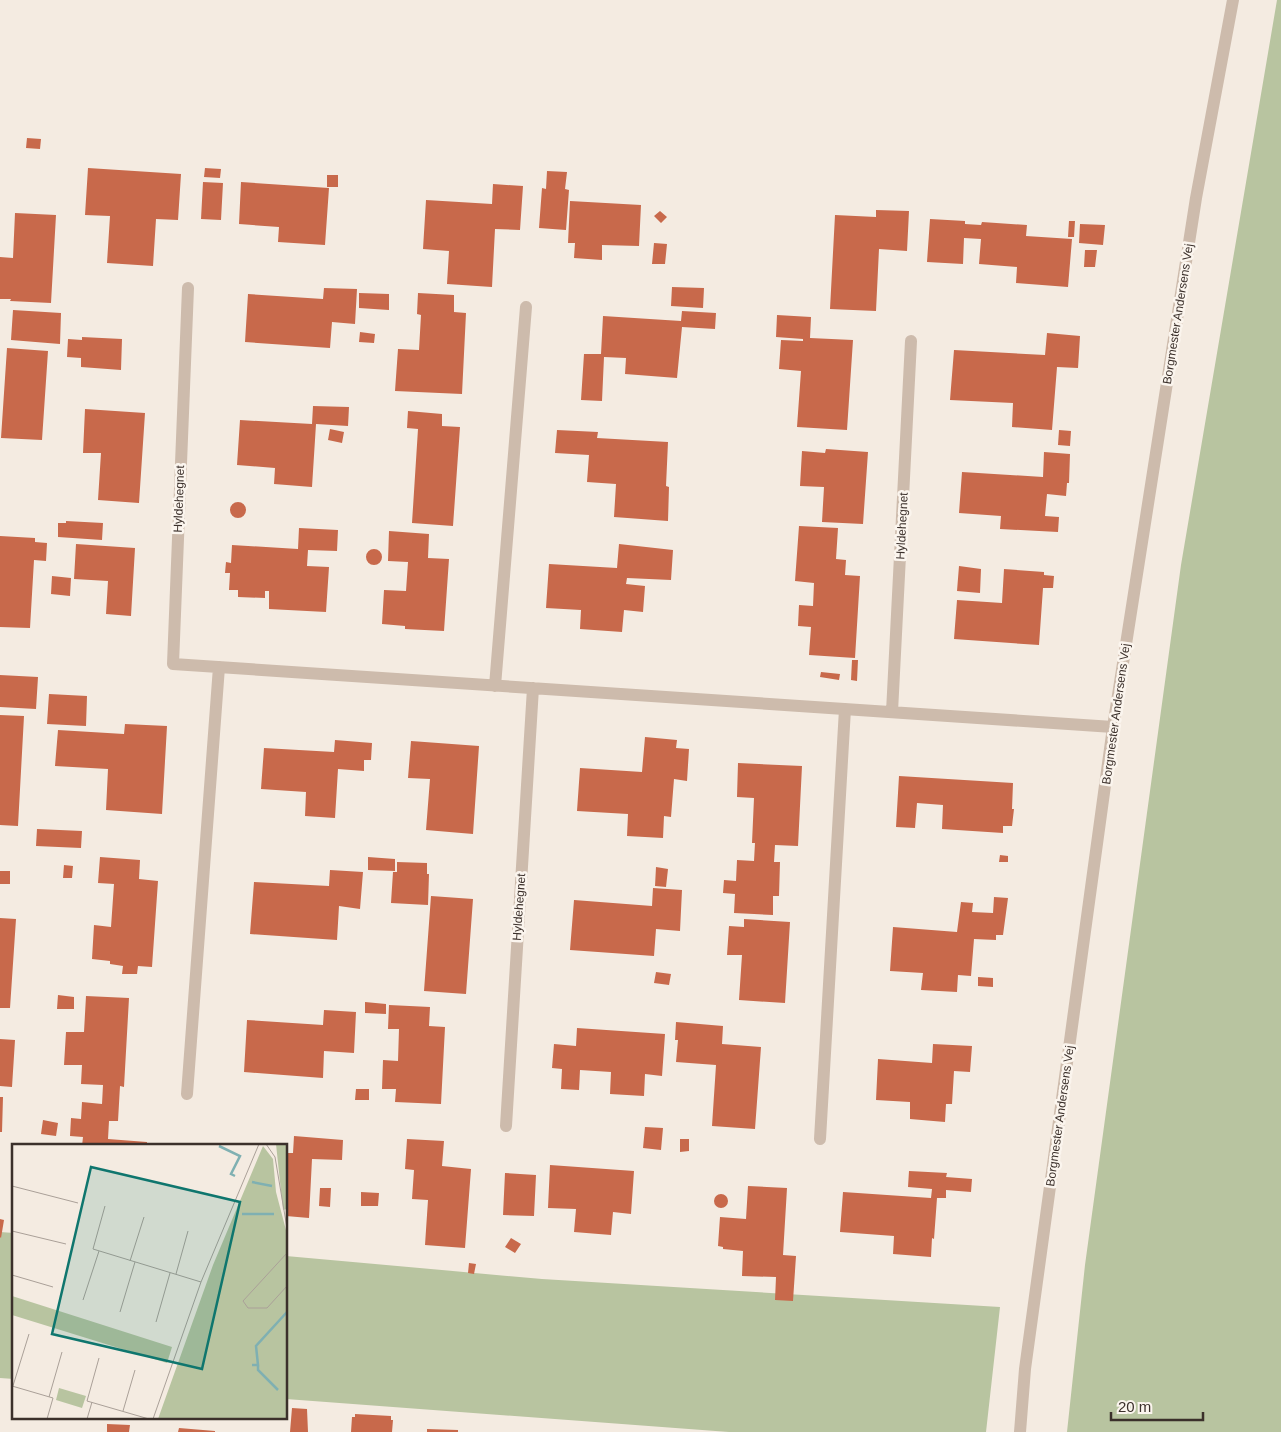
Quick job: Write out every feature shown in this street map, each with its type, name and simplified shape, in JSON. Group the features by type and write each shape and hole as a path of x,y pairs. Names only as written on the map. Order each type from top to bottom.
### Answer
{"street":[{"name":"Borgmester Andersens Vej","path":"1020,1432 1025,1369 1113,727 1195,208 1233,0"},
{"name":"Hyldehegnet","path":"188,288 173,664 1113,727"},
{"path":"495,686 526,306"},
{"name":"Hyldehegnet","path":"892,712 911,341"},
{"path":"187,1094 220,667"},
{"name":"Hyldehegnet","path":"506,1126 533,688"},
{"path":"820,1139 845,709"}],"green space":[{"path":"1277,0 1281,0 1281,1432 1067,1432 1085,1265 1181,565"},
{"path":"0,1232 12,1233 12,1379 0,1378"},
{"path":"288,1256 542,1279 1000,1307 986,1432 729,1432 288,1399"}],"building":[{"path":"27,138 41,139 40,149 26,148"},
{"path":"88,168 181,174 178,220 156,219 153,266 107,263 110,216 85,215"},
{"path":"205,168 221,169 220,178 204,177"},
{"path":"547,171 567,172 565,189 569,190 566,230 539,228 542,188 546,189"},
{"path":"327,175 338,175 338,187 327,187"},
{"path":"203,182 223,183 221,220 201,219"},
{"path":"241,182 329,188 325,245 278,242 279,227 239,224"},
{"path":"493,184 523,186 520,230 495,229 492,287 447,284 449,251 423,249 426,200 492,204"},
{"path":"570,201 641,205 639,246 602,245 602,260 574,258 575,243 568,243"},
{"path":"876,210 909,211 907,251 879,249 876,311 830,309 835,215 876,217"},
{"path":"660,211 667,217 661,223 654,216"},
{"path":"15,213 56,215 51,303 0,299 0,257 13,258"},
{"path":"930,219 965,221 965,224 981,225 982,222 1027,225 1026,236 1072,239 1068,287 1016,283 1017,267 979,264 981,239 964,238 963,264 927,262"},
{"path":"1069,221 1075,221 1074,237 1068,237"},
{"path":"1080,224 1105,225 1103,245 1079,243"},
{"path":"654,243 667,244 665,264 652,264"},
{"path":"1085,250 1097,250 1095,267 1084,267"},
{"path":"672,287 704,288 703,308 671,306"},
{"path":"324,288 357,289 355,324 332,322 330,348 245,342 248,294 323,299"},
{"path":"359,293 389,294 389,310 359,308"},
{"path":"418,293 454,295 454,312 466,313 462,394 395,391 398,349 419,350 421,315 417,314"},
{"path":"13,310 61,313 60,344 11,340"},
{"path":"682,311 716,313 715,329 682,327 677,378 625,374 626,358 604,357 602,401 581,400 584,354 601,354 603,316 681,321"},
{"path":"777,315 811,317 810,338 853,340 847,430 797,427 801,371 779,369 781,340 803,341 803,339 776,337"},
{"path":"360,332 375,334 374,343 359,342"},
{"path":"1047,333 1080,336 1078,368 1057,367 1052,430 1012,427 1013,403 950,400 954,350 1045,355"},
{"path":"82,337 122,339 121,370 81,367 81,358 67,357 68,339 82,340"},
{"path":"7,348 48,351 42,440 1,438"},
{"path":"313,406 349,407 348,426 316,424 312,487 274,484 275,468 237,465 240,420 312,424"},
{"path":"85,409 145,413 139,503 98,500 101,453 83,453"},
{"path":"408,411 442,414 442,426 460,427 453,526 412,523 418,429 407,428"},
{"path":"330,429 344,432 342,443 328,440"},
{"path":"557,430 598,432 597,438 668,442 666,486 669,487 668,521 614,517 616,484 587,482 589,455 555,453"},
{"path":"1059,430 1071,431 1070,446 1058,445"},
{"path":"826,449 868,452 863,524 822,522 824,487 800,486 802,451 825,453"},
{"path":"1044,452 1070,454 1069,483 1067,483 1066,496 1047,494 1045,516 1059,517 1058,532 1000,529 1001,516 959,513 962,472 1043,477"},
{"path":"238,502 246,510 238,518 230,510"},
{"path":"66,521 103,523 102,540 58,537 58,523 66,523"},
{"path":"799,526 838,528 836,559 846,560 845,575 860,576 855,658 809,655 811,627 798,626 799,605 813,606 814,583 795,581"},
{"path":"299,528 338,530 337,551 308,550 307,566 329,567 326,612 269,609 269,591 265,591 265,598 238,597 238,590 229,590 230,573 225,573 226,562 231,563 232,545 298,549"},
{"path":"389,531 429,534 428,558 449,559 444,631 405,629 405,626 382,624 384,590 406,591 408,562 388,561"},
{"path":"0,536 35,538 35,542 47,543 46,561 34,560 30,628 0,627"},
{"path":"76,544 135,548 131,616 106,614 108,581 74,579"},
{"path":"619,544 673,550 671,580 627,578 626,584 645,586 643,612 624,610 622,632 580,629 581,610 546,608 549,564 617,568"},
{"path":"374,549 380,551 382,557 380,563 374,565 368,563 366,557 368,551"},
{"path":"959,566 981,569 980,593 957,591"},
{"path":"1004,569 1044,572 1044,575 1054,576 1053,588 1043,588 1039,645 954,639 957,600 1002,603"},
{"path":"52,576 71,578 70,596 51,594"},
{"path":"852,660 858,660 857,681 851,680"},
{"path":"821,672 840,674 839,680 820,677"},
{"path":"0,675 38,677 36,709 0,707"},
{"path":"49,694 87,696 86,726 47,724"},
{"path":"0,715 24,716 18,826 0,825"},
{"path":"125,724 167,726 162,814 106,810 108,769 55,766 58,730 124,734"},
{"path":"645,737 677,740 676,748 689,749 687,781 674,779 671,817 664,816 663,838 627,836 628,814 577,811 580,768 642,772"},
{"path":"335,740 372,743 371,760 364,760 364,771 338,769 335,818 305,816 306,792 261,789 264,748 334,752"},
{"path":"411,741 479,746 473,834 426,830 430,779 408,778"},
{"path":"738,763 802,766 798,846 775,845 774,862 780,862 779,896 773,896 773,915 734,913 735,894 723,893 724,880 736,881 737,860 754,861 755,843 752,843 754,798 737,797"},
{"path":"899,776 1013,783 1012,809 1014,809 1012,826 1003,826 1003,833 942,829 943,805 917,803 915,828 896,827"},
{"path":"37,829 82,831 81,848 36,846"},
{"path":"1000,855 1008,856 1008,862 999,862"},
{"path":"100,857 140,860 139,879 158,881 152,967 138,966 137,974 122,974 123,966 110,964 110,961 92,959 94,925 111,927 114,884 98,883"},
{"path":"368,857 395,859 395,871 368,870"},
{"path":"397,862 427,863 427,874 429,874 428,905 391,903 393,872 397,872"},
{"path":"64,865 73,866 72,878 63,878"},
{"path":"656,867 668,869 666,887 655,886"},
{"path":"330,870 363,872 360,909 339,906 337,940 250,934 254,882 329,886"},
{"path":"0,871 10,871 10,884 0,884"},
{"path":"653,888 682,890 680,931 656,929 654,956 570,950 574,900 652,906"},
{"path":"431,896 473,899 466,994 424,991"},
{"path":"994,897 1008,898 1003,935 996,935 996,940 974,939 971,976 958,975 957,992 921,990 923,973 890,971 893,927 957,932 961,902 973,903 972,912 993,913"},
{"path":"0,918 16,919 10,1008 0,1008"},
{"path":"744,919 790,922 785,1003 739,1000 742,955 727,955 729,926 744,927"},
{"path":"656,972 671,974 669,985 654,983"},
{"path":"978,977 993,978 993,987 978,986"},
{"path":"58,995 74,997 74,1009 57,1009"},
{"path":"86,996 129,998 124,1087 120,1086 118,1121 109,1121 108,1139 147,1142 147,1144 82,1144 83,1137 70,1136 71,1118 81,1119 82,1102 102,1104 103,1085 81,1084 82,1065 64,1065 66,1032 84,1032"},
{"path":"365,1002 386,1004 386,1014 365,1013"},
{"path":"389,1005 430,1007 429,1026 445,1027 441,1104 395,1102 396,1089 382,1089 383,1060 398,1061 399,1029 388,1029"},
{"path":"324,1010 356,1012 354,1053 324,1051 323,1078 244,1072 247,1020 323,1025"},
{"path":"676,1022 723,1026 722,1044 761,1047 755,1129 712,1126 716,1065 676,1062 678,1040 675,1040"},
{"path":"577,1028 665,1034 662,1076 645,1074 644,1096 610,1094 611,1072 580,1070 579,1090 561,1089 562,1069 552,1068 554,1044 576,1046"},
{"path":"0,1039 15,1040 12,1087 0,1086"},
{"path":"933,1044 972,1046 970,1072 954,1071 952,1104 946,1104 945,1122 910,1119 910,1102 876,1100 878,1059 932,1063"},
{"path":"356,1089 369,1089 369,1100 355,1100"},
{"path":"0,1097 3,1097 2,1132 0,1132"},
{"path":"43,1120 58,1123 56,1136 41,1134"},
{"path":"645,1127 663,1128 661,1150 643,1148"},
{"path":"294,1136 343,1140 342,1160 312,1159 309,1218 288,1216 288,1153 293,1153"},
{"path":"407,1139 444,1141 442,1166 471,1169 465,1248 425,1245 428,1200 412,1199 414,1170 405,1169"},
{"path":"680,1139 689,1139 689,1151 680,1152"},
{"path":"550,1165 634,1171 631,1214 613,1212 611,1235 574,1232 576,1209 548,1208"},
{"path":"909,1171 947,1173 946,1177 972,1179 971,1192 946,1190 946,1198 937,1198 931,1257 893,1254 894,1236 840,1232 843,1192 931,1198 932,1189 908,1187"},
{"path":"505,1173 536,1175 534,1216 503,1215"},
{"path":"748,1186 787,1188 783,1255 796,1256 793,1301 775,1300 776,1277 742,1276 743,1251 723,1249 723,1247 718,1246 720,1217 746,1219"},
{"path":"320,1188 331,1188 330,1207 319,1206"},
{"path":"361,1192 379,1193 378,1206 361,1206"},
{"path":"718,1194 724,1194 728,1201 724,1208 718,1208 714,1204 714,1198"},
{"path":"0,1219 4,1220 1,1238 0,1237"},
{"path":"511,1238 521,1244 515,1253 505,1247"},
{"path":"469,1263 476,1264 474,1274 468,1273"},
{"path":"292,1408 307,1409 308,1432 290,1432"},
{"path":"355,1414 391,1416 391,1420 393,1420 392,1432 351,1432 352,1417 355,1417"},
{"path":"107,1424 130,1425 129,1432 107,1432"},
{"path":"179,1428 215,1431 215,1432 178,1432"},
{"path":"427,1429 458,1430 458,1432 427,1432"}]}
